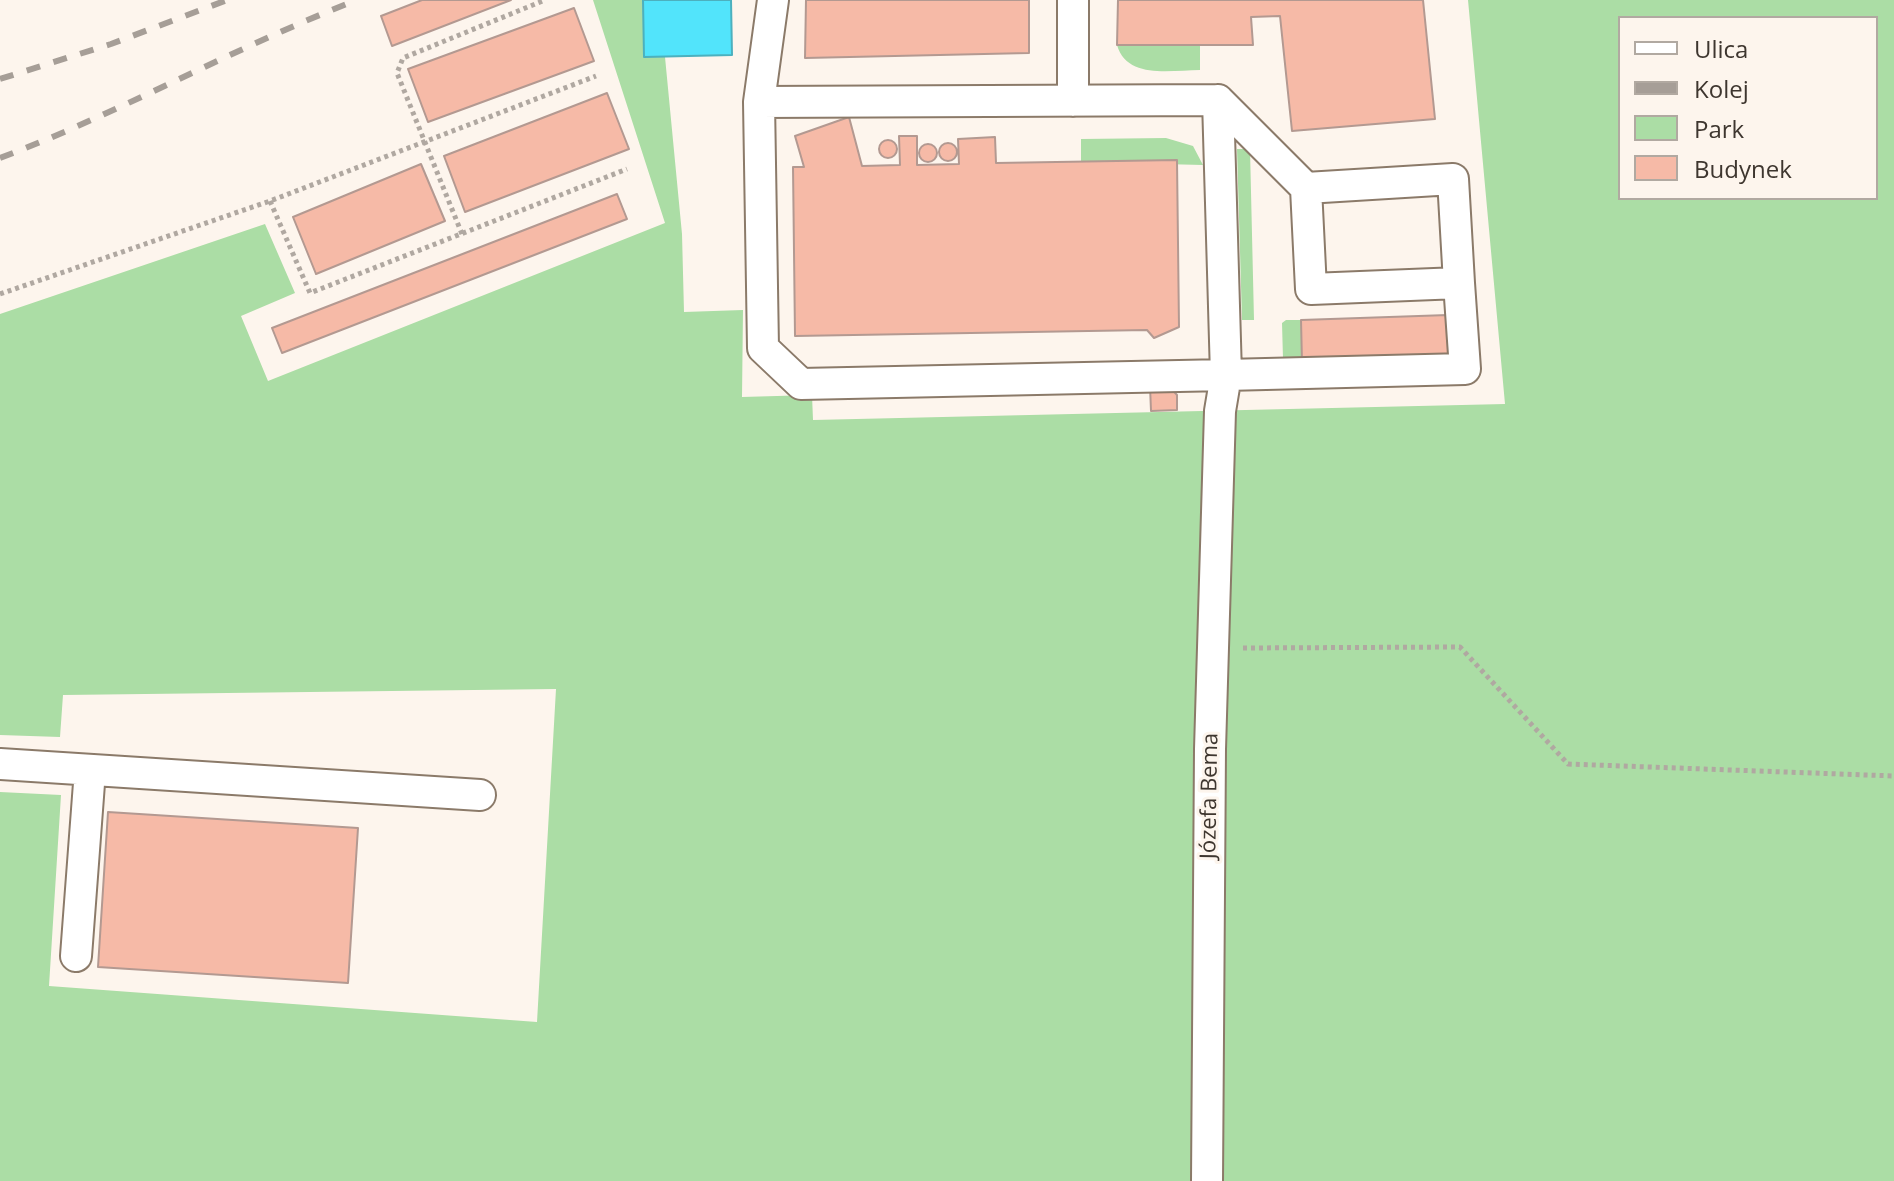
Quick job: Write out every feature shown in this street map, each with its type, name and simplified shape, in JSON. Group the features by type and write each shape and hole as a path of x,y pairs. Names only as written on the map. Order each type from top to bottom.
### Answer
{"street":[{"path":"773,0 759,102 763,348 801,384 1465,369 1453,179 1306,188"},
{"path":"1073,0 1073,101"},
{"path":"759,102 1218,100 1306,188 1311,289 1459,283"},
{"name":"Józefa Bema","path":"1207,1181 1213,648 1220,411 1226,375 1218,100"},
{"path":"0,764 480,795"},
{"path":"76,956 90,770"}],"path":[{"path":"462,234 397,73 403,58 545,0"},
{"path":"0,294 270,201 596,76"},
{"path":"270,201 310,293 627,169"},
{"path":"1213,648 1460,647 1568,764 1894,776"}],"green space":[{"path":"593,0 643,0 644,57 665,57 682,234 684,312 743,310 742,397 812,395 813,420 1505,404 1468,0 1894,0 1894,1181 0,1181 0,792 61,795 49,986 537,1022 556,689 63,695 60,737 0,735 0,314 265,224 295,293 241,316 268,381 665,223"},
{"path":"1117,45 1200,45 1200,70 1152,71 1140,68 1122,56"},
{"path":"1166,138 1193,146 1203,165 1081,162 1081,139"},
{"path":"1237,149 1250,149 1254,320 1242,320"},
{"path":"1301,320 1302,363 1283,359 1282,323"}],"water":[{"path":"643,0 731,0 732,55 644,57"}],"building":[{"path":"422,0 511,0 392,46 381,16"},
{"path":"806,0 1029,0 1029,53 805,58"},
{"path":"1118,0 1423,0 1435,119 1292,131 1280,16 1251,17 1253,45 1117,45"},
{"path":"574,8 594,61 428,122 408,69"},
{"path":"607,93 629,149 465,212 444,156"},
{"path":"849,117 862,166 900,165 899,136 917,136 917,165 959,164 958,139 995,137 996,163 1177,160 1179,327 1154,338 1147,330 795,336 793,167 804,167 795,136"},
{"path":"888,140 897,149 888,158 879,149"},
{"path":"948,143 957,152 948,161 939,152"},
{"path":"928,144 937,153 928,162 919,153"},
{"path":"421,164 445,221 316,274 293,217"},
{"path":"617,194 627,219 282,353 272,328"},
{"path":"1448,315 1450,358 1302,363 1301,320"},
{"path":"1150,386 1169,386 1177,395 1177,410 1151,411"},
{"path":"108,812 358,828 348,983 98,967"}],"railway":[{"path":"0,79 111,44 227,0"},
{"path":"0,158 90,121 267,38 357,0"}]}
